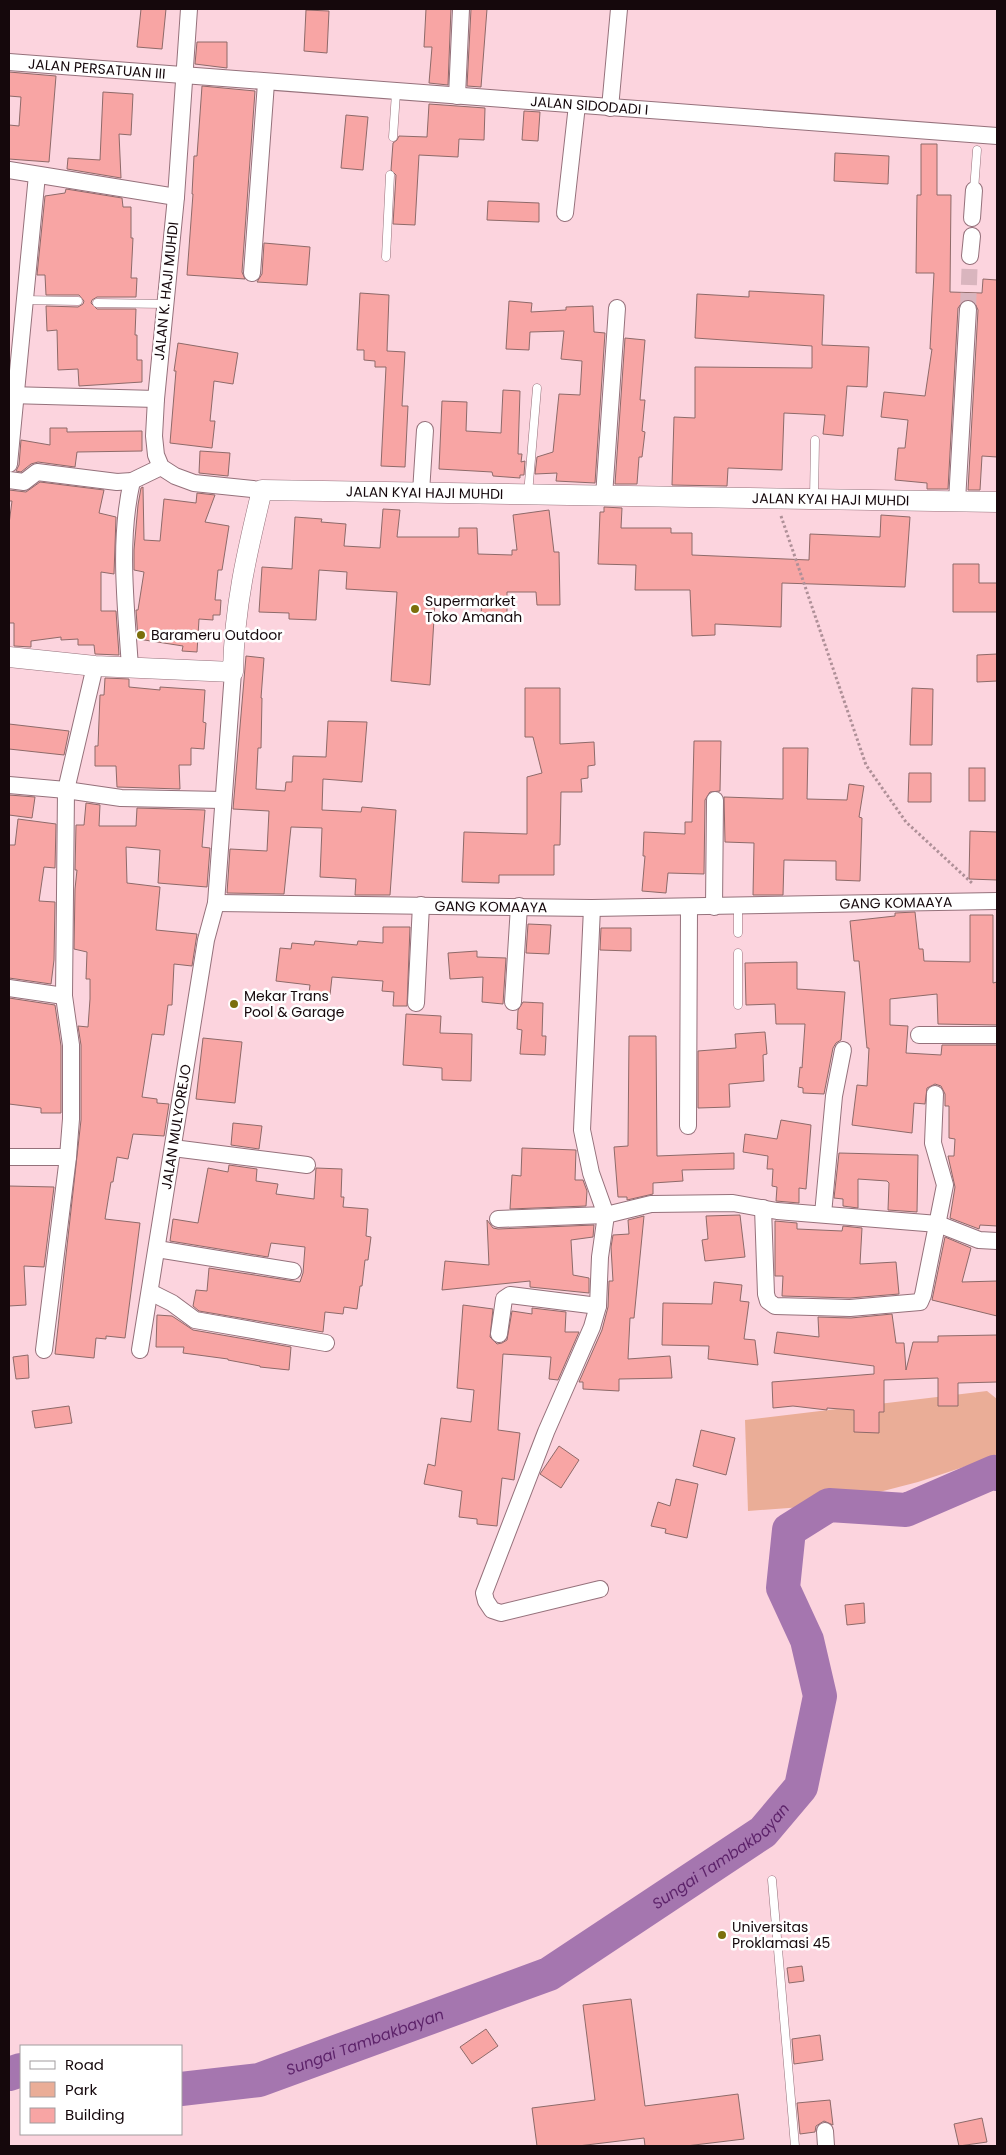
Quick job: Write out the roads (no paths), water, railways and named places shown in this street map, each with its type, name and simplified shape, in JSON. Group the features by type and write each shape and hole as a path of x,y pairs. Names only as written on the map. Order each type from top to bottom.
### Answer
{"street":[{"name":"JALAN K. HAJI MUHDI","path":"161,466 156,455 154,436 156,399 176,197 189,9"},
{"path":"457,96 461,9"},
{"path":"610,108 619,9"},
{"name":"JALAN PERSATUAN III","path":"9,62 183,75"},
{"name":"JALAN SIDODADI I","path":"183,75 396,93 997,136"},
{"path":"252,273 266,83"},
{"path":"565,213 576,105"},
{"path":"9,170 176,197"},
{"path":"9,464 11,396 24,300 37,175"},
{"path":"972,218 974,190"},
{"path":"970,256 972,236"},
{"path":"604,496 617,308"},
{"path":"958,502 968,310"},
{"path":"11,396 156,399"},
{"path":"422,492 425,430"},
{"path":"9,480 24,482 37,472 117,482 132,481 161,466 174,476 194,483 262,490 248,546 238,601 216,903"},
{"path":"130,667 124,544 126,506 132,481"},
{"name":"JALAN KYAI HAJI MUHDI","path":"262,490 997,502"},
{"path":"9,658 95,666 233,672"},
{"path":"44,1350 71,1119 70,1045 64,996 66,790 95,666"},
{"path":"9,786 66,790 129,799 222,800"},
{"path":"714,907 715,800"},
{"name":"GANG KOMAAYA","path":"216,903 592,908 994,902"},
{"name":"JALAN MULYOREJO","path":"140,1350 206,940 216,903"},
{"path":"416,1004 421,905"},
{"path":"513,1002 519,906"},
{"path":"688,1126 690,907"},
{"path":"592,908 582,1130 591,1173 606,1214 600,1257 598,1306 592,1327 528,1476 484,1593 486,1601 492,1610 501,1613 600,1589"},
{"path":"9,988 64,996"},
{"path":"919,1035 997,1035"},
{"path":"823,1214 834,1096 843,1050"},
{"path":"764,1208 766,1294 768,1302 775,1306 850,1308 920,1302 945,1185 933,1143 935,1094"},
{"path":"173,1148 307,1165"},
{"path":"9,1157 68,1157"},
{"path":"498,1219 606,1214 650,1204 733,1203 764,1208 938,1224 979,1240 997,1241"},
{"path":"157,1249 293,1271"},
{"path":"150,1292 172,1303 195,1320 326,1343"},
{"path":"500,1334 504,1299 510,1295 598,1306"}],"lane":[{"path":"393,137 396,93"},
{"path":"974,190 977,150"},
{"path":"386,257 390,175"},
{"path":"24,300 78,301"},
{"path":"97,303 165,304"},
{"path":"528,494 537,388"},
{"path":"814,499 815,440"},
{"path":"738,907 738,933"},
{"path":"738,953 738,1005"},
{"path":"772,1880 795,2146"}],"waterway":[{"name":"Sungai Tambakbayan","path":"182,2089 259,2080 549,1974 763,1832 801,1787 820,1696 807,1640 783,1588 789,1530 829,1505 906,1510 994,1472 997,1474"},
{"name":"Sungai Tambakbayan","path":"9,2074 20,2070"}],"tunnel":[{"path":"968,309 970,256"}],"place":[{"name":"Supermarket Toko Amanah","path":"415,609"},
{"name":"Barameru Outdoor","path":"141,635"},
{"name":"Mekar Trans Pool & Garage","path":"234,1004"},
{"name":"Universitas Proklamasi 45","path":"722,1935"}]}
